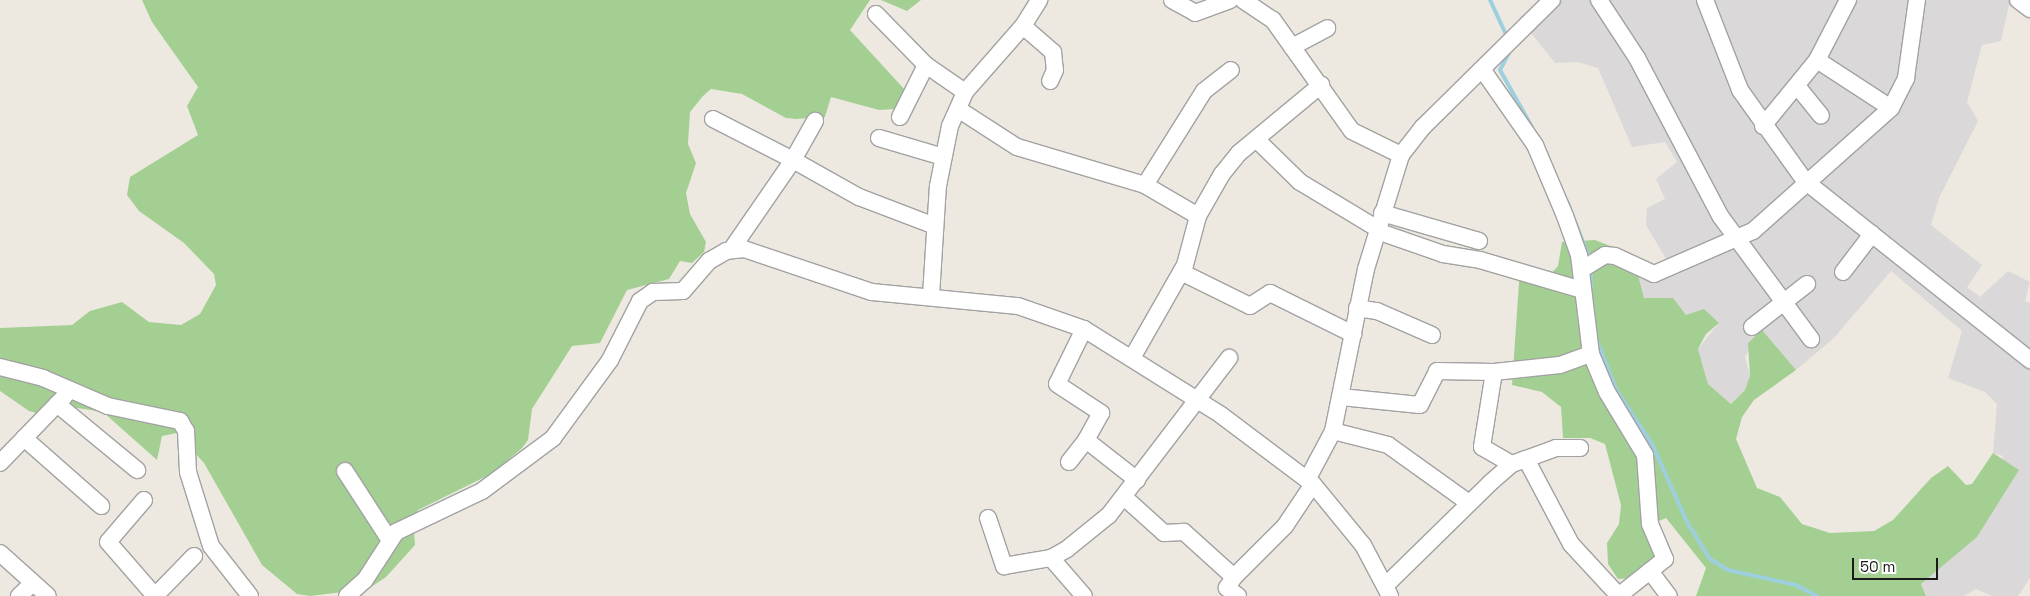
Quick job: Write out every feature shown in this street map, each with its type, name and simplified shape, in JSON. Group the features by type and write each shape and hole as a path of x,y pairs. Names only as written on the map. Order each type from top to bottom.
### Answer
{"street":[{"path":"931,296 935,226 943,157 958,109 965,92 1023,26 1039,0"},
{"path":"1172,0 1196,13 1230,0"},
{"path":"1243,0 1263,9 1321,85 1352,131 1401,155"},
{"path":"1124,497 1164,533 1184,532 1230,589 1286,526 1310,482 1332,431 1341,397 1357,308 1377,230 1401,155 1482,69 1552,0"},
{"path":"1599,0 1637,58 1710,197 1738,239 1812,339"},
{"path":"1705,0 1740,90 1763,126 1805,180 2030,360"},
{"path":"1763,126 1817,60 1848,0"},
{"path":"1581,270 1605,256 1615,256 1654,274 1753,231 1805,180 1830,166 1891,108 1906,78 1917,0"},
{"path":"2018,0 2030,9"},
{"path":"876,14 926,65 965,92"},
{"path":"1023,26 1053,52 1056,70 1050,81"},
{"path":"1292,47 1327,28"},
{"path":"1817,60 1891,108"},
{"path":"900,117 926,65"},
{"path":"1482,69 1535,145 1566,216 1581,270 1591,354 1607,392 1645,455 1650,524 1665,559 1620,595 1571,544 1519,461 1482,447 1494,372"},
{"path":"1146,185 1204,91 1231,70"},
{"path":"1132,358 1181,272 1198,216 1222,174 1257,140 1321,85"},
{"path":"1797,86 1821,116"},
{"path":"958,109 1017,147 1146,185 1198,216"},
{"path":"712,119 793,160 859,197 935,226"},
{"path":"347,596 365,580 389,539 403,527 465,501 540,451 606,366 640,301 653,292 682,290 697,280 709,261 731,250 793,160 815,120"},
{"path":"879,138 943,157"},
{"path":"1257,140 1300,182 1377,230 1443,254 1582,290"},
{"path":"1382,213 1479,241"},
{"path":"1843,272 1872,234"},
{"path":"731,250 755,251 872,292 931,296 1018,306 1084,329 1197,399 1310,482 1349,525 1387,591 1469,503 1519,461 1556,448 1580,448"},
{"path":"1181,272 1250,306 1266,293 1275,295 1353,334"},
{"path":"1752,327 1783,300 1807,284"},
{"path":"1357,308 1377,311 1432,335"},
{"path":"1069,462 1086,440 1101,413 1058,388 1056,380 1084,329"},
{"path":"1341,397 1420,405 1437,371 1494,372 1560,365 1591,354"},
{"path":"988,518 1004,566 1051,558 1096,527 1124,497 1229,358"},
{"path":"0,367 72,390 108,406 180,421 186,431 188,472 211,546 250,596"},
{"path":"0,462 72,390"},
{"path":"57,404 137,470"},
{"path":"1332,431 1388,445 1469,503"},
{"path":"24,438 101,506"},
{"path":"1086,440 1137,480"},
{"path":"345,470 389,539"},
{"path":"144,500 108,542 155,596 194,556"},
{"path":"0,553 32,584 48,596"},
{"path":"1051,558 1084,596"},
{"path":"1650,571 1669,596"},
{"path":"19,596 32,584"}],"shaded area":[{"path":"1543,0 2010,0 2001,41 1982,45 1967,102 1978,121 1939,198 1931,225 1982,265 1967,287 1980,297 2008,271 2030,282 2025,301 2030,303 2030,578 2018,596 1992,596 1976,589 1964,596 1926,596 1921,584 1977,536 2003,456 1993,453 1997,404 1985,392 1948,378 1962,331 1891,271 1834,338 1796,370 1761,331 1745,357 1750,376 1745,391 1731,404 1708,384 1698,349 1719,323 1686,315 1672,298 1644,298 1637,271 1666,259 1646,225 1647,208 1665,199 1656,179 1677,162 1665,142 1632,147 1598,68 1578,62 1555,63 1519,18"}],"green space":[{"path":"142,0 870,0 850,30 906,91 895,109 879,110 831,97 825,117 796,119 786,118 742,94 711,89 690,112 688,144 696,163 686,193 690,214 706,242 704,252 692,263 680,261 669,279 627,290 600,343 572,346 532,409 528,440 522,448 493,473 418,510 413,519 415,545 386,577 368,589 310,596 297,594 262,565 204,463 177,433 162,436 157,460 103,412 71,407 43,415 29,411 0,391 0,328 72,325 90,311 122,302 149,322 181,325 200,314 216,285 214,274 184,243 139,211 127,195 130,177 198,135 187,106 198,87 152,22"},
{"path":"881,0 921,0 907,11"},
{"path":"1595,240 1623,251 1637,271 1644,298 1673,298 1686,315 1704,309 1719,323 1706,334 1698,349 1708,384 1731,404 1745,390 1750,376 1748,343 1762,330 1796,370 1754,400 1742,417 1736,439 1757,488 1780,497 1802,524 1830,533 1874,531 1893,520 1931,478 1948,466 1966,485 1972,484 1993,453 2019,470 1977,537 1921,584 1926,596 1696,596 1706,568 1666,518 1643,528 1656,558 1634,578 1618,579 1608,564 1607,543 1619,524 1621,505 1605,444 1590,438 1563,438 1561,407 1542,392 1512,385 1520,268 1549,276 1558,266 1562,242"}],"waterway":[{"path":"1490,0 1508,39"},
{"path":"1509,53 1500,70 1532,127"},
{"path":"1567,201 1590,260"},
{"path":"1591,269 1591,292"},
{"path":"1597,341 1617,391 1652,444 1687,522 1710,559 1728,570 1796,585 1817,596"}]}
